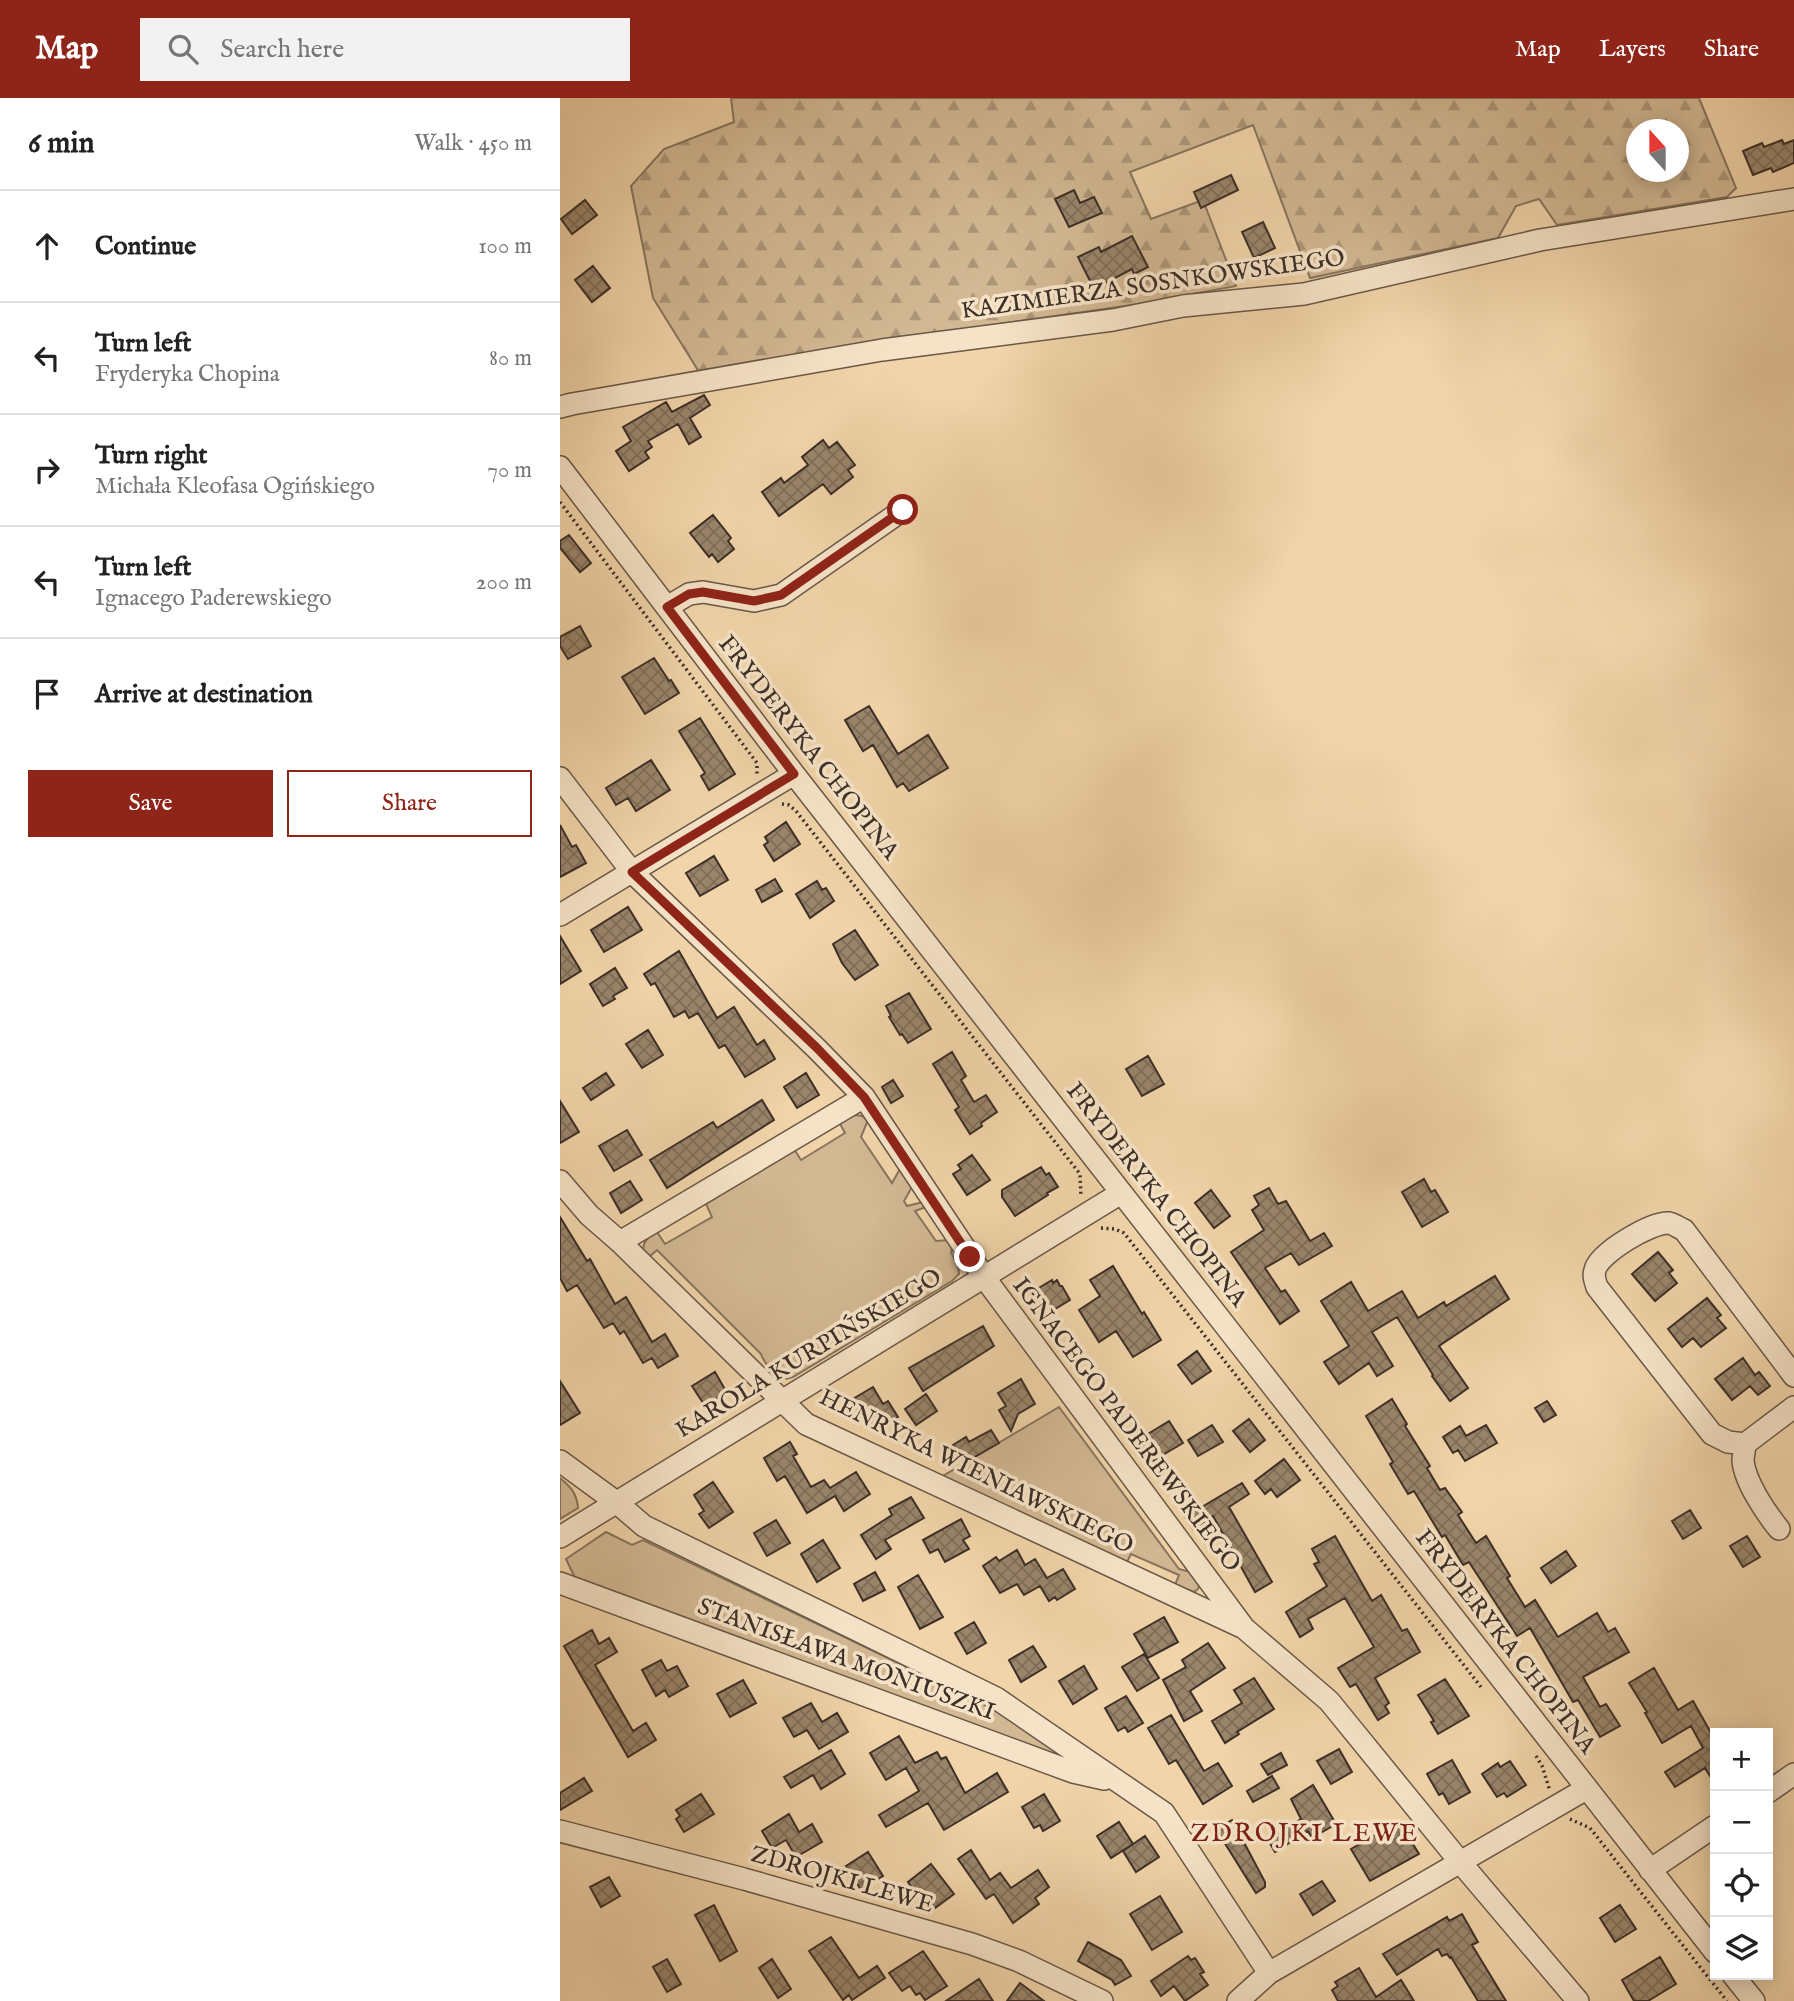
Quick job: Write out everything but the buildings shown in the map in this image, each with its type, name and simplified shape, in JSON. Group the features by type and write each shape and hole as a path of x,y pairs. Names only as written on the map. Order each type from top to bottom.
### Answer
{"street":[{"name":"KAZIMIERZA SOSNKOWSKIEGO","path":"560,407 882,350 1113,320 1182,306 1304,294 1540,240 1794,199"},
{"name":"FRYDERYKA CHOPINA","path":"560,467 794,774 1710,1946"},
{"path":"667,607 689,594 703,592 754,601 781,595 903,510"},
{"path":"560,915 794,774"},
{"name":"IGNACEGO PADEREWSKIEGO","path":"560,778 632,872 817,1048 864,1097 984,1277 1244,1628 1329,1701 1578,2001"},
{"path":"620,1242 864,1097"},
{"name":"HENRYKA WIENIAWSKIEGO","path":"560,1181 589,1216 620,1242 806,1424 1244,1628"},
{"name":"KAROLA KURPIŃSKIEGO","path":"560,1537 1121,1193"},
{"path":"1794,1376 1684,1230 1671,1223 1654,1226 1638,1232 1600,1260 1595,1269 1597,1287 1712,1434 1728,1442 1745,1444 1794,1407"},
{"path":"1745,1444 1743,1461 1747,1477 1779,1529"},
{"name":"STANISŁAWA MONIUSZKI","path":"560,1461 644,1526 996,1698 1164,1813 1269,1973"},
{"name":"STANISŁAWA MONIUSZKI","path":"560,1583 1073,1772 1116,1782"},
{"path":"1769,1791 1794,1774"},
{"path":"1238,2001 1269,1973 1586,1789"},
{"path":"1650,1870 1710,1829"},
{"name":"ZDROJKI LEWE","path":"560,1831 744,1879 972,1944 1019,1962 1102,2001"},
{"path":"1737,1980 1754,2001"}],"path":[{"path":"560,502 757,763 756,784 768,803 789,805 796,811 1080,1174 1082,1204 1098,1228 1115,1229 1124,1234 1483,1689"},
{"path":"1535,1755 1542,1766 1551,1796 1563,1816 1590,1828 1727,2001"}],"green space":[{"path":"731,98 1699,98 1736,188 1727,197 1557,225 1539,199 1516,206 1498,238 1310,278 1253,125 1130,172 1151,219 1203,200 1236,286 1132,305 857,344 699,372 653,298 631,186 664,149 734,122"},
{"path":"855,1115 868,1120 861,1137 892,1183 900,1169 912,1187 904,1201 907,1206 923,1202 926,1207 915,1211 936,1241 949,1240 953,1244 951,1252 959,1274 952,1281 793,1377 783,1379 657,1250 648,1258 644,1246 657,1232 665,1244 712,1217 706,1204 794,1149 801,1160 845,1133 839,1122"},
{"path":"1059,1407 1179,1569 1190,1572 1200,1583 1194,1592 1175,1585 1179,1575 1131,1554 1126,1564 943,1476"},
{"path":"560,1478 573,1491 578,1508 560,1519"},
{"path":"606,1532 632,1545 643,1540 994,1709 1073,1762 575,1578 566,1559"}],"district":[{"name":"ZDROJKI LEWE","path":"1305,1833"}],"route":[{"path":"903,510 781,595 754,601 703,592 689,594 667,607 794,774 632,872 817,1048 864,1097 970,1257"}]}
